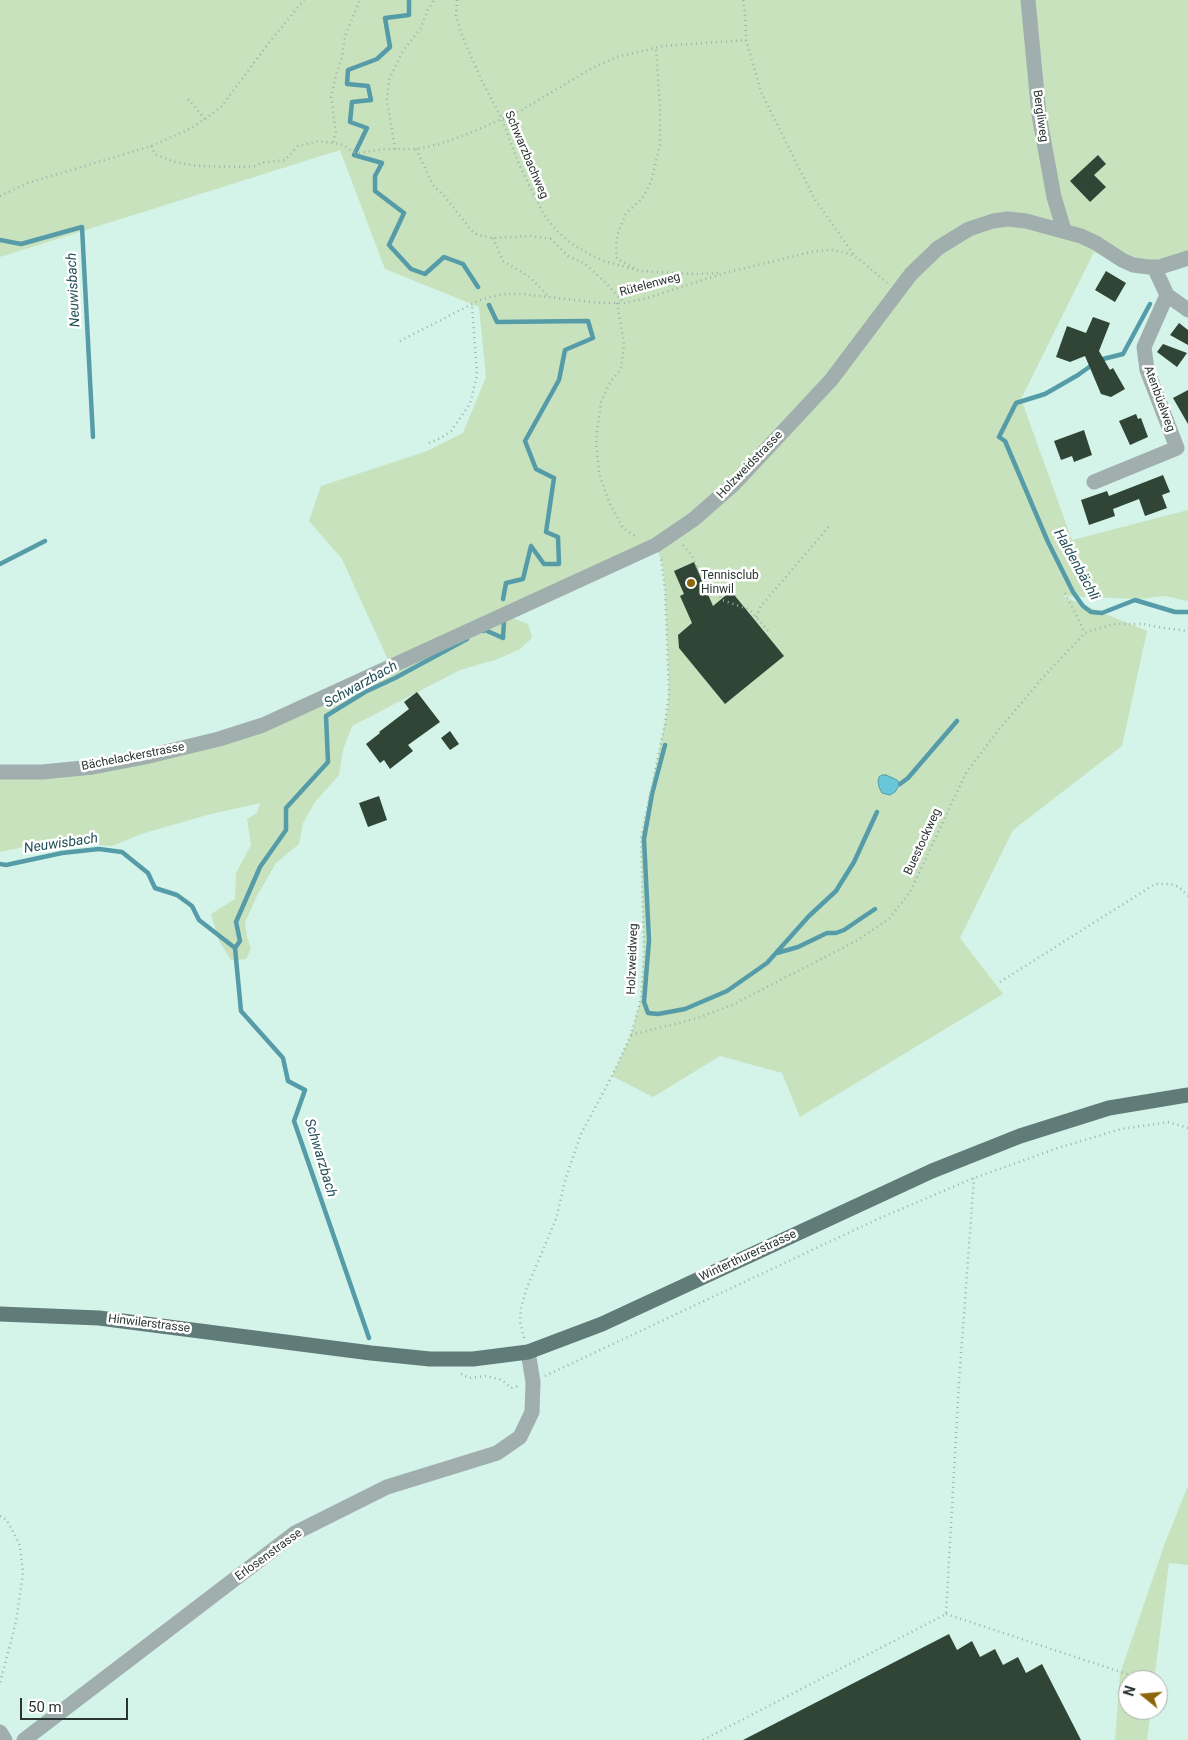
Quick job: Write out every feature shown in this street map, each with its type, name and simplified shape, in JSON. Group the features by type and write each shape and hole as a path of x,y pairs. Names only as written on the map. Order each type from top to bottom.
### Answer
{"main road":[{"name":"Winterthurerstrasse","path":"298,1344 430,1359 472,1359 528,1352 602,1324 932,1171 1020,1136 1109,1108 1188,1095"},
{"name":"Hinwilerstrasse","path":"0,1314 99,1318 174,1326 298,1344"}],"street":[{"name":"Bergliweg","path":"1028,0 1039,115 1052,187 1064,230"},
{"name":"Holzweidstrasse","path":"263,725 652,547 674,533 722,495 812,402 850,356 897,291 918,266 938,248 961,232 992,220 1016,220 1064,230 1089,240 1127,263 1139,266 1166,266 1188,258"},
{"path":"1154,267 1167,295 1188,310"},
{"name":"Atenbüelweg","path":"1094,482 1177,448 1147,370 1144,346 1167,295"},
{"name":"Bächelackerstrasse","path":"0,772 42,772 93,767 145,757 219,739 263,725"},
{"name":"Erlosenstrasse","path":"24,1740 296,1533 387,1487 497,1453 520,1437 532,1412 533,1382 528,1352"},
{"path":"0,1732 5,1740"}],"path":[{"path":"0,196 28,183 150,146 185,131 205,119 221,107 270,40 304,0"},
{"path":"333,142 336,133 331,97 346,36 360,0"},
{"path":"395,149 387,99 389,80 403,51 418,32 434,0"},
{"name":"Schwarzbachweg","path":"457,0 456,16 463,38 482,81 502,118 518,162 532,192 544,216 558,232 572,244 589,254 640,271 696,274 725,273"},
{"path":"743,0 746,13 746,40 762,94 814,198 855,256"},
{"path":"150,146 155,154 174,162 198,166 242,167 285,160 298,146 318,141 344,145 359,153 416,149 439,144 468,134 520,111 594,67 617,57 636,51 656,48 746,40"},
{"path":"640,271 617,259 616,250 618,232 626,213 642,199 651,182 660,145 660,107 656,74 656,48"},
{"path":"188,98 205,119"},
{"path":"416,149 433,185 446,198 465,224 478,236 493,238 530,236 551,238 568,256 582,262 591,269 624,303"},
{"path":"493,238 503,261 530,277 549,297"},
{"name":"Rütelenweg","path":"400,341 490,296 506,294 624,303 647,298 725,273 815,251 842,251 855,256 897,291"},
{"path":"617,303 624,348 620,372 611,381 600,405 596,440 598,469 609,502 623,528 652,547"},
{"path":"429,443 451,431 470,404 478,375 472,305"},
{"path":"756,617 761,606 831,524"},
{"path":"674,533 692,556 699,571 706,574 722,600 750,610 770,633"},
{"name":"Holzweidweg","path":"528,1352 520,1322 521,1308 526,1290 556,1220 566,1177 581,1134 612,1076 631,1035 641,998 644,953 642,837 665,724 669,694 663,566 652,547"},
{"path":"1066,593 1085,633"},
{"name":"Buestockweg","path":"631,1035 698,1018 734,1004 856,941 889,919 910,892 967,771 1046,674 1085,633 1114,624 1144,624 1187,631"},
{"path":"1000,982 1155,884 1171,884 1179,887 1188,896"},
{"path":"454,1370 469,1378 486,1376 502,1380 511,1388 533,1382 880,1218 974,1178 1058,1148 1121,1129 1169,1122 1188,1128"},
{"path":"946,1614 959,1382 974,1178"},
{"path":"550,1378 551,1373"},
{"path":"0,1516 7,1520 20,1546 23,1573 16,1622 0,1683"},
{"path":"702,1740 946,1614 1118,1671"}],"green space":[{"path":"0,0 1188,0 1188,264 1146,272 1094,252 1021,399 1072,540 1188,510 1188,601 1165,596 1139,599 1062,596 1147,631 1122,746 1013,830 960,938 1003,994 800,1117 782,1073 720,1056 653,1097 612,1076 631,1035 641,998 644,953 641,837 668,708 669,680 665,590 663,566 656,546 389,662 342,559 309,521 321,486 427,451 463,433 486,377 479,307 385,269 340,150 0,257"},
{"path":"507,616 528,624 532,638 520,649 498,659 460,670 352,726 343,750 339,775 315,802 303,823 299,844 276,863 258,894 245,922 251,949 246,959 231,960 219,941 211,914 235,899 236,873 251,845 247,819 257,813 260,803 207,815 141,834 112,846 57,840 0,852 0,772 42,772 219,739"},
{"path":"1188,1486 1188,1565 1169,1563 1155,1670 1121,1670 1165,1543"},
{"path":"1118,1700 1118,1720 1150,1720 1147,1740 1115,1740"}],"water":[{"path":"886,775 897,780 900,784 895,792 890,795 882,793 879,787 879,777"}],"building":[{"path":"1098,155 1106,164 1094,175 1106,187 1090,202 1070,181"},
{"path":"1106,271 1126,283 1115,302 1095,290"},
{"path":"1093,317 1110,323 1099,351 1110,370 1113,368 1125,389 1111,397 1101,394 1085,356 1070,362 1056,357 1067,326 1086,333"},
{"path":"1179,323 1188,330 1188,345 1170,335"},
{"path":"1163,344 1187,353 1177,367 1157,352"},
{"path":"1188,390 1188,424 1173,398"},
{"path":"1136,414 1138,419 1141,418 1148,437 1130,445 1119,421"},
{"path":"1084,430 1092,455 1074,462 1072,456 1061,460 1054,441"},
{"path":"1163,475 1170,492 1162,495 1167,508 1145,516 1139,499 1113,509 1115,516 1089,525 1081,500 1107,491 1109,496"},
{"path":"694,562 713,606 731,591 784,656 725,704 679,648 678,635 692,623 680,596 684,594 674,571"},
{"path":"417,692 440,722 408,745 413,751 390,769 384,760 380,763 366,744 409,709 404,702"},
{"path":"450,731 459,744 450,750 441,738"},
{"path":"379,796 387,820 368,827 359,803"},
{"path":"949,1634 957,1650 972,1641 980,1657 995,1649 1003,1665 1018,1657 1026,1673 1042,1664 1081,1740 743,1740"}],"waterway":[{"name":"Schwarzbach","path":"409,0 409,15 385,18 390,47 377,59 348,70 347,84 368,86 371,100 352,102 350,122 367,128 354,155 382,163 375,176 375,191 404,213 389,245 411,269 425,274 444,257 463,264 478,287"},
{"name":"Neuwisbach","path":"0,240 21,244 82,227 93,437"},
{"name":"Haldenbächli","path":"1150,304 1123,354 1099,360 1078,375 1045,394 1016,403 999,437 1005,441 1048,542 1073,592 1083,606 1091,612 1102,613 1135,600 1175,612 1188,612"},
{"name":"Schwarzbach","path":"489,305 497,322 588,321 593,338 565,350 559,380 525,441 536,469 554,478 546,532 558,537 559,564 544,564 531,546 523,579 506,583 503,599"},
{"name":"Neuwisbach","path":"0,564 45,541"},
{"name":"Schwarzbach","path":"483,631 485,630 503,638 504,621"},
{"name":"Schwarzbach","path":"369,1338 294,1121 305,1090 288,1081 283,1058 241,1011 235,948 240,941 236,922 260,867 286,830 286,808 328,762 326,716 365,692 467,639"},
{"path":"900,784 908,778 957,721"},
{"path":"665,745 652,794 644,839 649,940 644,1002 648,1013 658,1014 685,1009 727,991 767,963 809,916 836,891 854,862 877,812"},
{"name":"Neuwisbach","path":"0,864 6,865 62,853 99,849 122,852 148,873 155,888 177,895 192,906 199,920 235,948"},
{"path":"777,953 798,947 827,933 836,933 844,930 875,909"}],"place":[{"name":"Tennisclub Hinwil","path":"691,583"}]}
